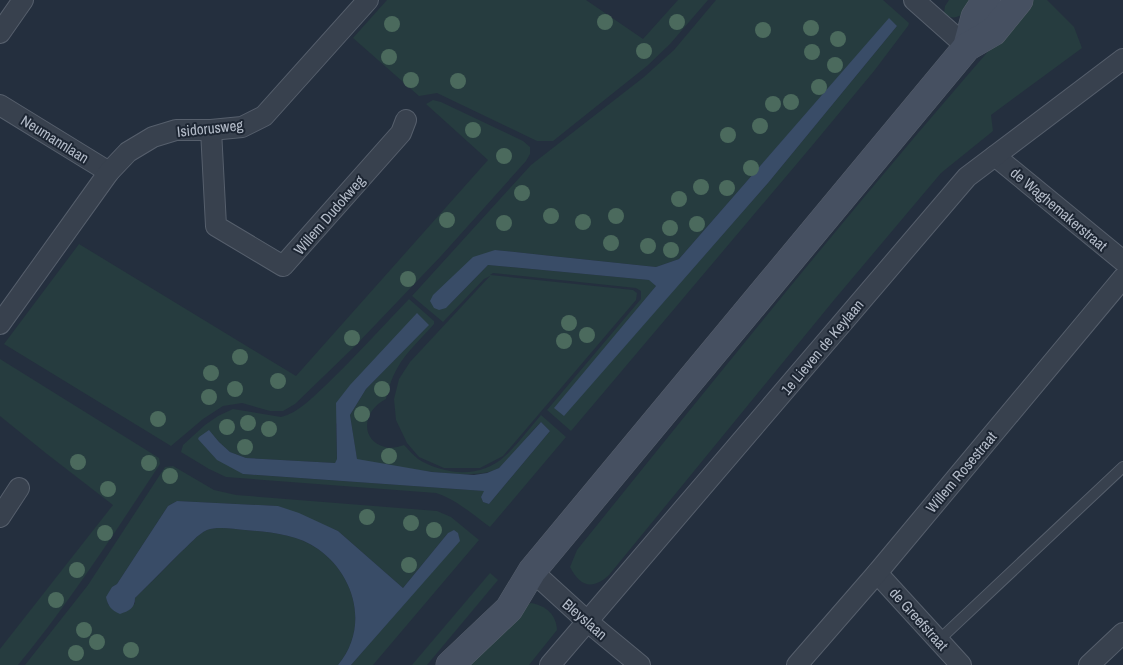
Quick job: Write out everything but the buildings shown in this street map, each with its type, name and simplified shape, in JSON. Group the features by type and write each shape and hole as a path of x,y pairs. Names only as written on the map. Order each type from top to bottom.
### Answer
{"main road":[{"path":"967,47 975,17 986,0"},
{"path":"450,665 496,597 532,571 967,47 993,32 1019,0"}],"street":[{"path":"0,33 23,0"},
{"path":"914,0 967,47"},
{"name":"Isidorusweg","path":"0,324 109,172 128,152 153,137 176,130 242,128 264,116 366,1"},
{"name":"1e Lieven de Keylaan","path":"550,665 967,177 1120,65"},
{"name":"Neumannlaan","path":"0,105 109,172"},
{"name":"Willem Dudokweg","path":"210,130 216,226 283,266 401,133 406,120"},
{"name":"de Waghemakerstraat","path":"995,156 1123,261"},
{"name":"Willem Rosestraat","path":"797,665 877,573 1123,278"},
{"path":"0,518 19,488"},
{"name":"Bleyslaan","path":"532,571 588,622 640,665"},
{"name":"de Greefstraat","path":"877,573 961,665"},
{"path":"1089,665 1123,633"}],"lane":[{"path":"939,640 1123,467"}],"green space":[{"path":"387,0 586,0 643,39 678,0 708,0 670,44 647,66 553,141 537,141 437,93 419,96 353,38"},
{"path":"716,0 883,0 909,23 874,71 571,431 547,410 641,299 641,291 636,288 493,273 490,275 633,290 637,293 636,300 503,456 480,468 444,468 419,457 407,443 396,420 394,399 399,379 410,362 490,276 484,279 443,322 412,296 531,165 644,77 674,50","holes":["889,19 897,26 768,183 564,415 555,408 656,286 650,280 488,265 446,308 495,250 656,267 679,259"]},
{"path":"949,0 974,0 961,15 953,17 944,13 945,6"},
{"path":"1033,0 1047,0 1074,27 1082,48 991,115 993,131 941,173 834,300 609,575 598,583 592,584 587,584 578,579 570,567 577,550 916,135"},
{"path":"433,100 523,141 530,147 530,154 526,161 441,256 355,346 295,404 283,411 270,411 242,403 223,406 203,419 171,446 4,344 79,244 296,376 488,160 426,104"},
{"path":"409,299 434,321 434,324 398,366 389,386 386,399 372,410 367,424 371,438 385,447 390,448 404,445 418,459 439,469 462,472 485,468 505,456 541,415 566,437 490,527 458,503 436,493 226,477 181,452 183,445 205,425 233,409 281,417 299,409 336,375","holes":["417,314 428,325 366,389 350,415 357,460 431,472 453,474 489,472 500,467 541,422 550,431 489,504 483,502 481,497 485,491 243,474 209,430 230,452 246,458 335,463 337,460 336,424"]},
{"path":"0,359 159,458 160,464 74,592 18,665 0,665 0,649 113,505 0,416"},
{"path":"173,466 214,490 236,495 437,511 451,517 479,540 373,665 351,665 459,541 459,536 448,533 403,588 338,531 278,506 177,501 168,506 117,584 112,587 107,597 108,605 135,604 135,598 200,534 207,530 216,528 231,529 274,533 292,537 310,544 331,560 342,573 349,588 354,603 353,635 348,650 338,665 25,665 88,585 165,467"},
{"path":"490,573 498,580 427,665 412,665"},
{"path":"531,603 541,606 552,615 555,619 557,630 529,665 469,665 523,607"}],"water":[{"path":"889,18 897,26 768,183 564,416 554,408 656,286 649,280 488,265 446,308 439,310 434,308 430,301 433,295 473,257 495,250 656,267 679,259"},
{"path":"417,313 429,325 366,389 350,415 357,459 432,472 474,475 487,473 499,468 541,422 550,431 489,504 483,502 481,497 484,491 243,474 217,460 198,439 209,430 230,452 246,458 335,463 337,459 336,403 350,385"},
{"path":"177,501 278,506 299,513 338,531 403,588 448,533 454,530 458,533 460,541 351,665 338,665 348,650 353,635 354,603 349,588 342,573 331,560 310,544 292,537 226,528 207,530 200,534 135,598 131,609 120,614 112,609 106,597 112,587 117,584 168,506"}]}
